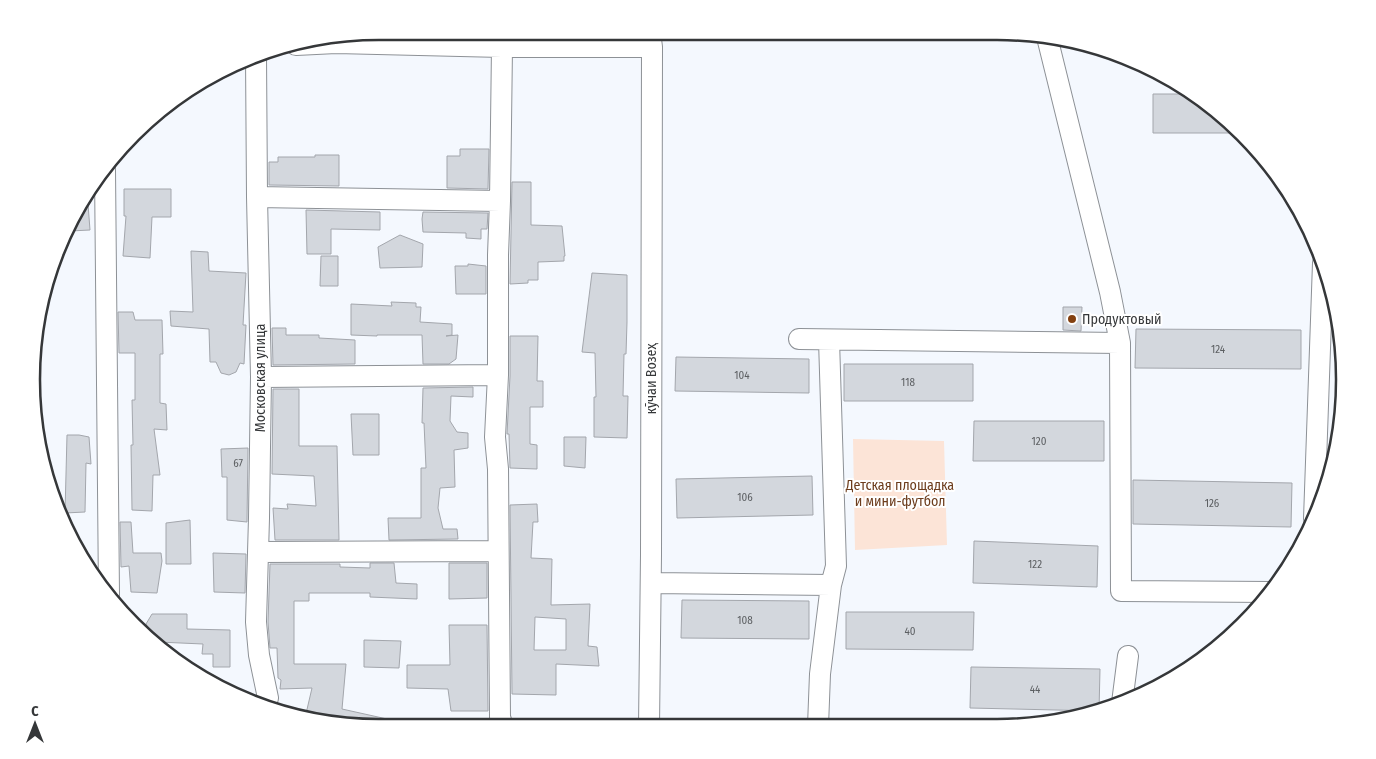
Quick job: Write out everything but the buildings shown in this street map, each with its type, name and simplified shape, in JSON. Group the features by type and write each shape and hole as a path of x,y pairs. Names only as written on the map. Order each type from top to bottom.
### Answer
{"street":[{"path":"351,42 502,47 632,40"},
{"name":"кӯчаи Возеҳ","path":"649,719 651,583 651,40"},
{"path":"1049,44 1110,292 1120,343 1121,591 1261,592"},
{"path":"500,719 498,469 495,436 498,375 502,47"},
{"name":"Московская улица","path":"256,64 257,197 262,377 256,622 268,698"},
{"path":"105,180 109,584"},
{"path":"257,197 500,201"},
{"path":"1315,497 1322,285"},
{"path":"799,339 1120,343"},
{"path":"818,719 820,674 830,585 836,566 829,340"},
{"path":"262,377 498,375"},
{"path":"258,552 498,551"},
{"path":"651,583 830,585"},
{"path":"1123,694 1128,656"}],"green space":[{"name":"Детская площадка и мини-футбол","path":"853,439 944,441 947,545 855,550"}],"place":[{"name":"Продуктовый","path":"1072,319"}]}
